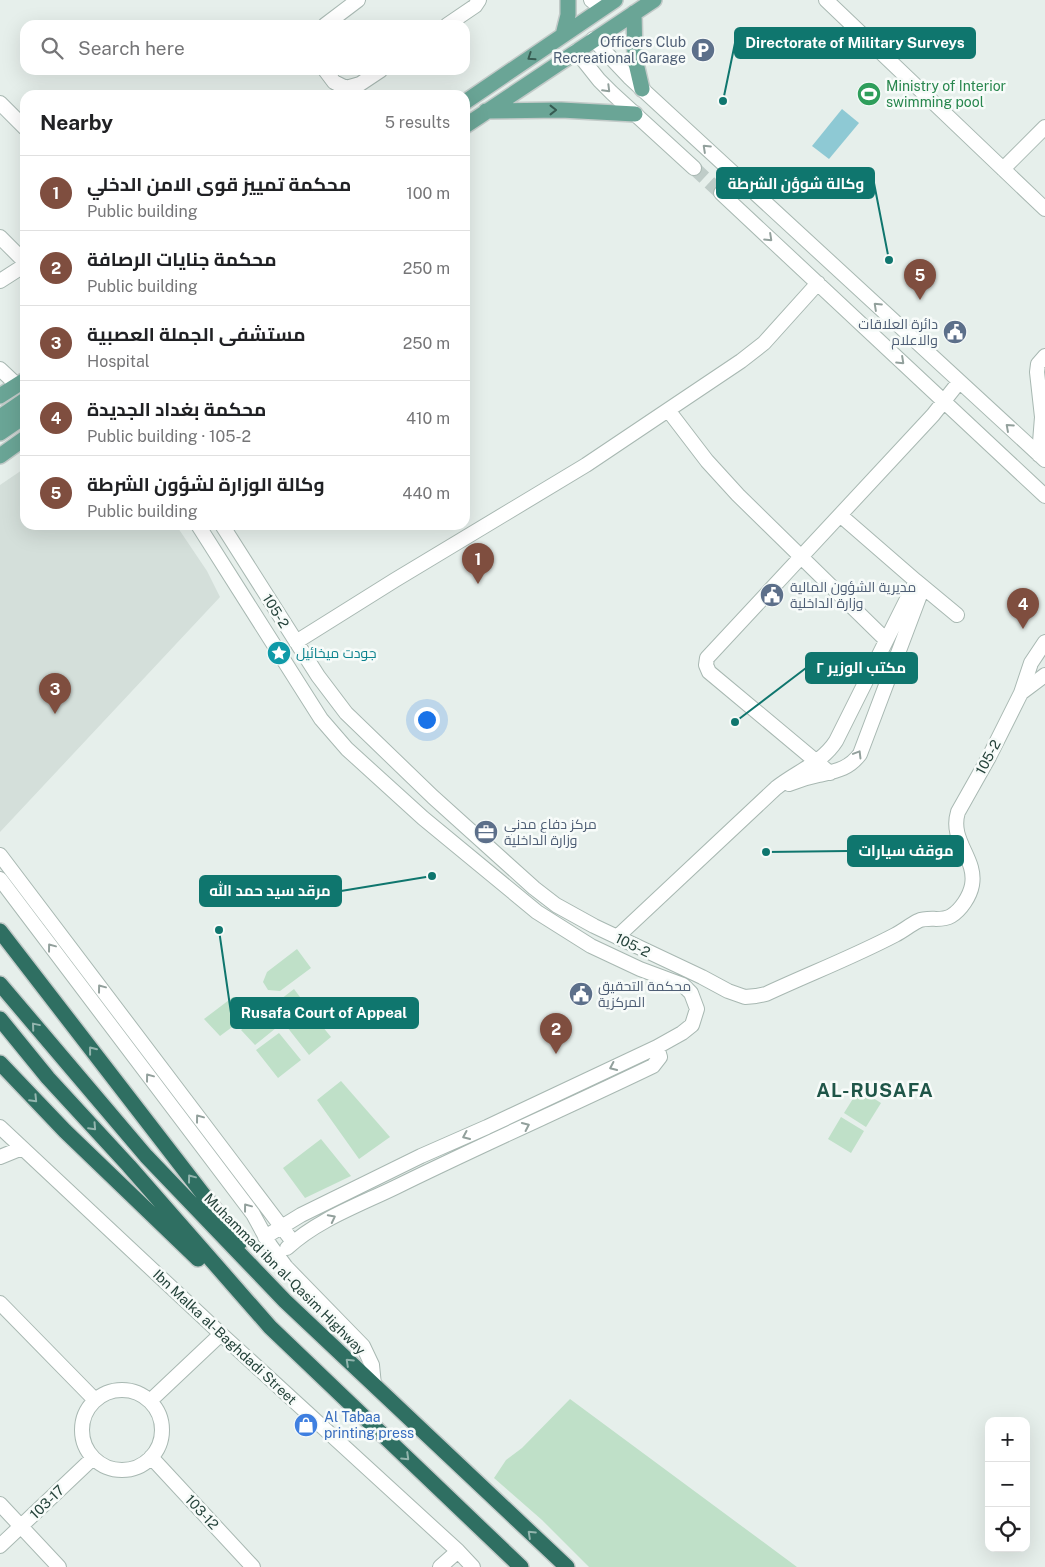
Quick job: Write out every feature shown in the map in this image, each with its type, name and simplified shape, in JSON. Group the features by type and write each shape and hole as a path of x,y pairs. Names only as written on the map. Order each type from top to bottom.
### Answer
{"highway":[{"path":"0,931 284,1301"},
{"name":"Muhammad ibn al-Qasim Highway","path":"0,984 146,1156 284,1301 566,1567"},
{"path":"0,1020 48,1078 135,1173 270,1327"},
{"path":"0,1063 65,1131 521,1567"}],"main road":[{"path":"562,35 568,15 568,0"},
{"path":"470,99 562,35 597,4 615,0"},
{"path":"470,122 654,0"},
{"path":"634,13 635,59 642,89"},
{"path":"486,111 561,110 635,114"},
{"path":"0,396 20,384"},
{"path":"0,417 20,403"},
{"path":"0,433 20,419"},
{"path":"0,456 20,442"}],"street":[{"path":"332,20 358,0"},
{"path":"454,20 475,6 480,0"},
{"path":"826,0 1045,209"},
{"path":"593,39 616,66 1042,458"},
{"path":"576,51 599,80 694,168"},
{"path":"329,75 334,82 346,88 360,84 374,75"},
{"path":"0,103 20,123"},
{"path":"1003,169 1045,128"},
{"path":"721,193 1045,496"},
{"path":"752,222 758,212 768,205"},
{"path":"0,237 20,259"},
{"path":"0,280 20,267"},
{"path":"296,642 570,475 757,349 818,283"},
{"path":"1042,458 1042,417 1037,372 1038,364 1045,356"},
{"path":"0,369 20,382"},
{"path":"830,773 712,674 706,665 709,654 933,415 959,382"},
{"path":"668,410 717,473 886,640"},
{"path":"840,516 957,615"},
{"path":"201,530 321,720 347,749 423,818 537,912 591,946 640,969 683,985 691,993 697,1009 692,1025 657,1047 421,1156 301,1215 265,1237"},
{"name":"105-2","path":"225,530 327,689 346,713 440,803 545,897 580,919 702,977 733,994 751,997 771,992 894,935 918,921 929,918 941,919 953,915 957,911 970,892 972,875 971,867 956,832 958,812 989,757 1021,693 1027,673 1041,658 1045,642"},
{"path":"617,937 768,795 828,752 836,741 886,640 919,584"},
{"path":"768,795 798,781 847,767 860,754 919,584"},
{"name":"105-2","path":"1021,693 1045,674"},
{"path":"0,855 293,1242"},
{"path":"0,879 253,1214 278,1256 363,1346 372,1365 374,1385"},
{"path":"278,1256 310,1230 435,1167 653,1066 660,1057 657,1047"},
{"name":"Ibn Malka al-Baghdadi Street","path":"0,1127 473,1567"},
{"path":"487,1127 494,1141"},
{"path":"0,1158 22,1148"},
{"path":"301,1215 310,1230"},
{"path":"0,1303 95,1400"},
{"path":"150,1401 221,1334"},
{"path":"122,1389 137,1392 150,1401 159,1414 162,1429 159,1444 151,1457 138,1466 122,1470 107,1467 93,1458 84,1445 81,1429 85,1413 95,1400 108,1392 122,1389"},
{"name":"103-12","path":"151,1457 253,1567"},
{"name":"103-17","path":"0,1546 93,1458"},
{"path":"0,1504 59,1567"},
{"path":"440,1567 458,1551"}],"shaded area":[{"path":"20,471 20,530 179,530 207,571 220,597 0,832 0,485"}],"green space":[{"path":"297,949 311,968 280,991 268,990 263,982 267,972"},
{"path":"294,989 306,1005 284,1022 272,1006"},
{"path":"233,997 235,999 243,999 249,1005 247,1016 220,1036 204,1019"},
{"path":"309,1010 331,1037 309,1055 287,1027"},
{"path":"263,1013 276,1028 255,1045 241,1030"},
{"path":"279,1033 301,1060 278,1078 256,1050"},
{"path":"341,1081 390,1137 359,1159 317,1100"},
{"path":"859,1089 881,1103 866,1127 844,1113"},
{"path":"841,1117 864,1131 851,1153 828,1139"},
{"path":"321,1139 351,1176 305,1198 283,1168"},
{"path":"570,1399 797,1567 589,1567 542,1520 494,1478 506,1460 522,1448"}],"water":[{"path":"842,109 859,123 829,159 812,146"}],"tunnel":[{"path":"694,168 721,193"}],"place":[{"name":"Officers Club Recreational Garage","path":"703,50"},
{"name":"Ministry of Interior swimming pool","path":"869,94"},
{"name":"Directorate of Military Surveys","path":"723,101"},
{"name":"وكالة شوؤن الشرطة","path":"889,260"},
{"name":"وكالة الوزارة لشؤون الشرطة","path":"920,300"},
{"name":"دائرة العلاقات والاعلام","path":"955,332"},
{"name":"محكمة تمييز قوى الامن الدخلي","path":"478,584"},
{"name":"مديرية الشؤون المالية وزارة الداخلية","path":"772,595"},
{"name":"محكمة بغداد الجديدة","path":"1023,629"},
{"name":"جودت ميخائيل","path":"279,653"},
{"name":"مستشفى الجملة العصبية","path":"55,714"},
{"name":"مكتب الوزير ٢","path":"735,722"},
{"name":"مركز دفاع مدني وزارة الداخلية","path":"486,832"},
{"name":"موقف سيارات","path":"766,852"},
{"name":"مرقد سيد حمد الله","path":"432,876"},
{"name":"Rusafa Court of Appeal","path":"219,930"},
{"name":"محكمة التحقيق المركزية","path":"581,994"},
{"name":"محكمة جنايات الرصافة","path":"556,1054"},
{"name":"Al Tabaa printing press","path":"306,1425"}],"district":[{"name":"AL-RUSAFA","path":"875,1090"}]}
